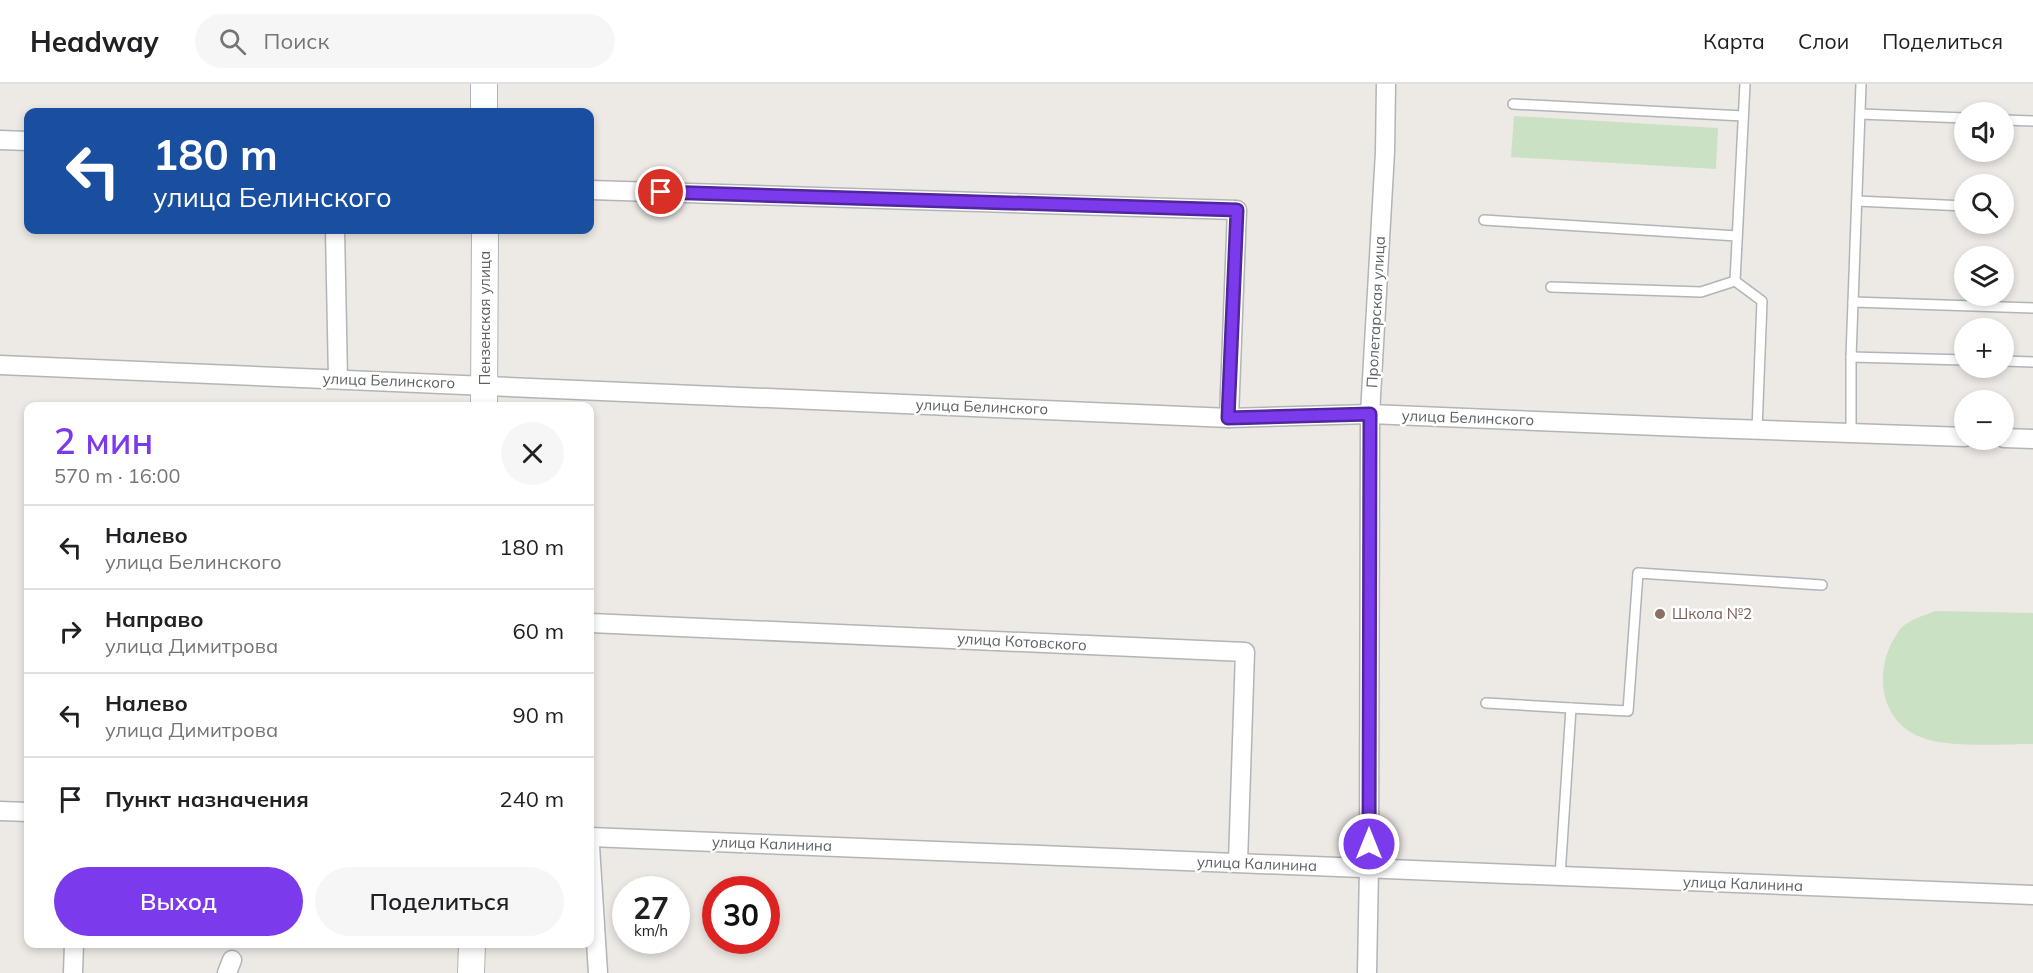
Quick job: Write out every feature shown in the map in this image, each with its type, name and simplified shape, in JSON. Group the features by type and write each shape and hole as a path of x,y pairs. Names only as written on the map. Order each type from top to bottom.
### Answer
{"street":[{"path":"484,84 484,108"},
{"name":"Пролетарская улица","path":"1367,973 1370,414 1386,84"},
{"path":"0,140 24,141"},
{"path":"594,190 1237,210 1228,418"},
{"path":"335,234 338,379"},
{"name":"Пензенская улица","path":"485,234 485,396"},
{"name":"улица Белинского","path":"0,365 338,379 485,396 1228,418 1370,414 1954,436"},
{"path":"2014,438 2033,439"},
{"name":"улица Котовского","path":"594,623 1245,652 1238,862"},
{"path":"0,811 24,812"},
{"name":"улица Калинина","path":"594,837 2033,895"},
{"path":"594,910 598,973"},
{"path":"73,973 74,948"},
{"path":"471,973 472,948"}],"lane":[{"path":"1734,281 1744,84"},
{"path":"1851,433 1851,357 1861,84"},
{"path":"1513,104 1743,116"},
{"path":"1860,114 1954,118"},
{"path":"2014,120 2033,121"},
{"path":"1857,201 1954,205"},
{"path":"1484,220 1737,236"},
{"path":"1551,286 1701,292 1734,281"},
{"path":"1734,281 1761,302 1758,430"},
{"path":"1853,302 2033,308"},
{"path":"1851,357 1954,360"},
{"path":"2014,361 2033,362"},
{"path":"1486,703 1628,711 1638,573 1822,585"},
{"path":"1560,876 1571,708"}],"green space":[{"path":"1514,116 1718,128 1716,169 1511,157"},
{"path":"1935,611 2033,613 2033,744 1976,745 1934,741 1909,731 1898,722 1885,698 1883,670 1886,656 1892,642 1904,626"}],"place":[{"name":"Школа №2","path":"1660,614"}],"route":[{"path":"661,192 1237,210 1228,418 1370,414 1369,844"}]}
